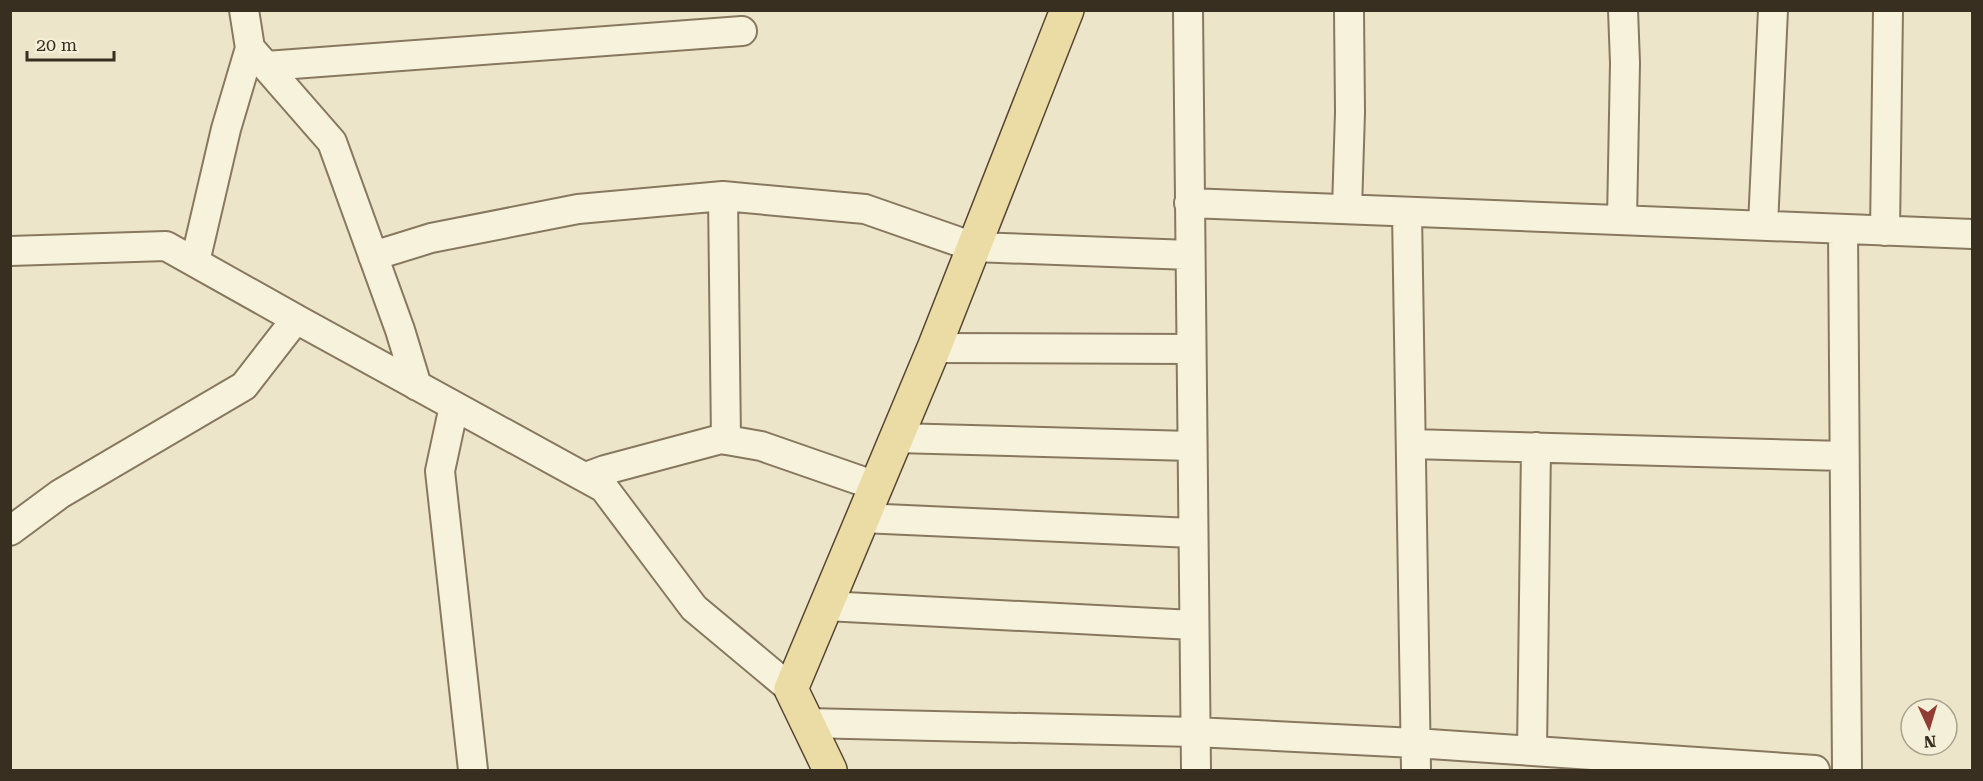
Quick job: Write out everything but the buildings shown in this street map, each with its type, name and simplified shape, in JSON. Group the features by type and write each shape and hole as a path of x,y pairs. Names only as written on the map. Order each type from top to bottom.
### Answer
{"main road":[{"path":"830,771 791,689 934,348 1067,10"}],"street":[{"path":"244,10 258,57 332,142 400,330 417,386"},
{"path":"1188,10 1196,771"},
{"path":"1347,209 1350,112 1349,10"},
{"path":"1622,220 1625,63 1623,10"},
{"path":"1763,225 1773,10"},
{"path":"1885,231 1888,10"},
{"path":"258,57 742,31"},
{"path":"195,262 226,129 258,57"},
{"path":"373,256 430,238 578,209 723,196 865,209 974,247 1190,255"},
{"path":"723,196 726,440"},
{"path":"1190,203 1972,234"},
{"path":"1407,212 1416,771"},
{"path":"1843,229 1847,771"},
{"path":"10,251 166,246 586,477 604,488 694,608 791,689"},
{"path":"10,531 60,494 244,386 296,319"},
{"path":"934,348 1191,349"},
{"path":"454,406 440,471 473,771"},
{"path":"896,438 1191,447"},
{"path":"586,477 604,470 721,439 761,446 876,486"},
{"path":"1411,444 1844,456"},
{"path":"1532,751 1536,447"},
{"path":"862,518 1192,533"},
{"path":"826,606 1193,625"},
{"path":"807,723 1195,732 1415,743 1815,771"}]}
